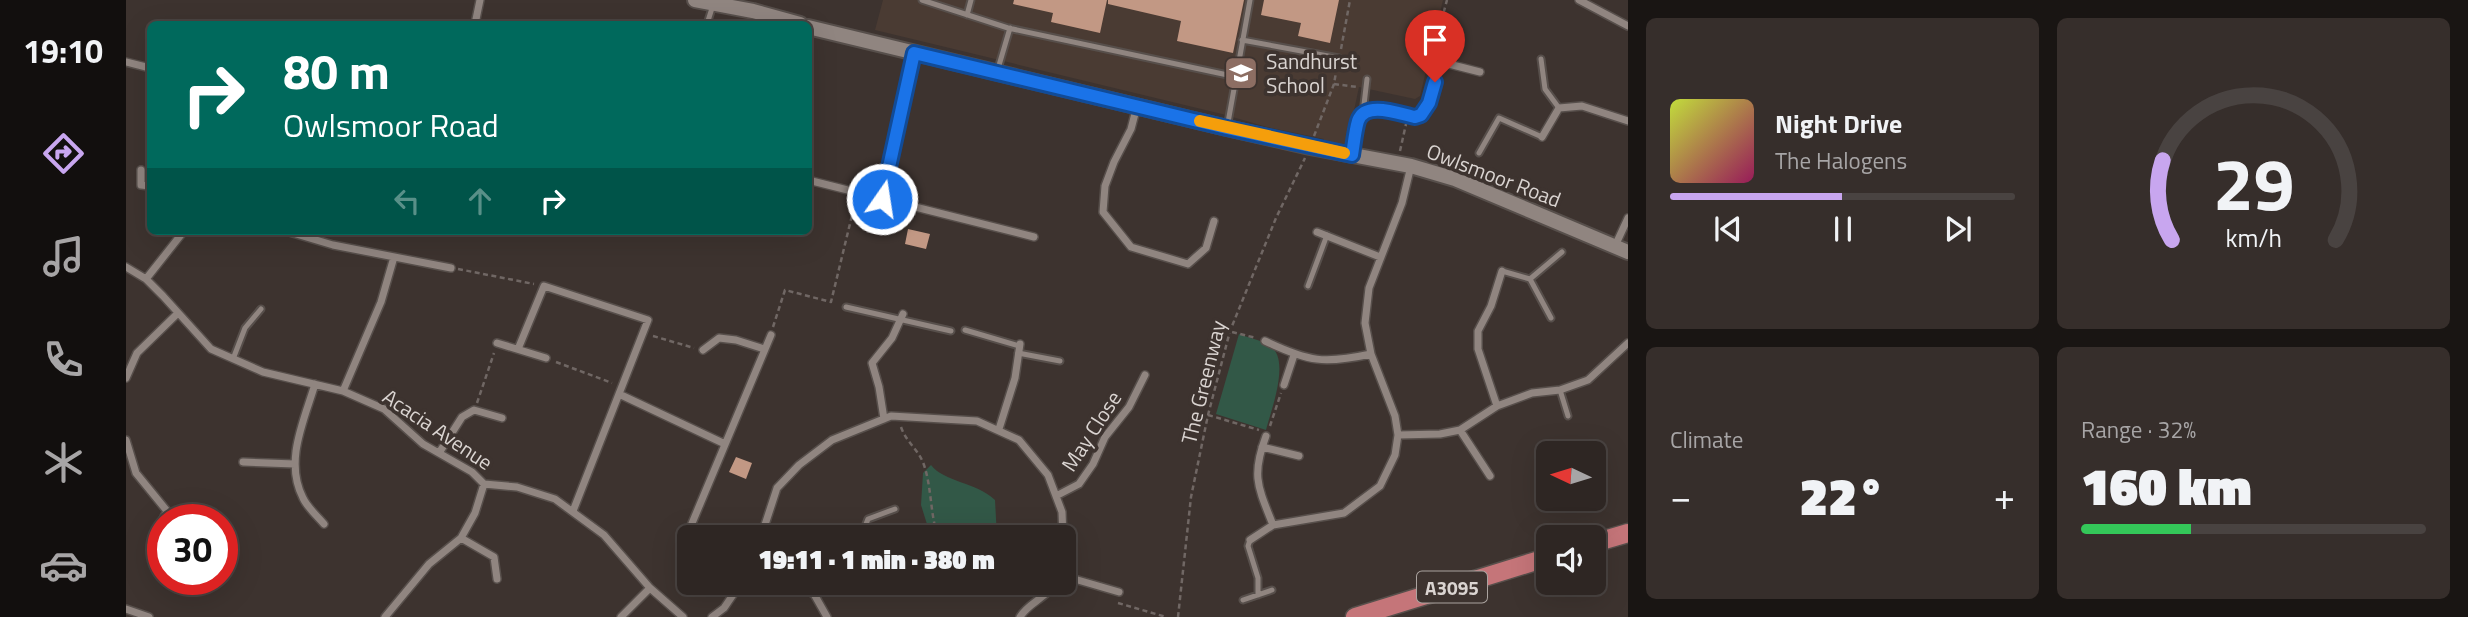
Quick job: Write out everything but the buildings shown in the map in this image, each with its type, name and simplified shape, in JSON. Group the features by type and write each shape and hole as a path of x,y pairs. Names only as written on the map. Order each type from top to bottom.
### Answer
{"main road":[{"path":"1606,539 1628,533"},
{"name":"A3095","path":"1355,617 1536,561"}],"street":[{"path":"476,21 480,0"},
{"path":"695,0 713,5 753,5 793,21"},
{"path":"1582,1 1628,26"},
{"name":"Owlsmoor Road","path":"812,28 1227,128 1405,164 1455,178 1621,249"},
{"path":"1352,155 1359,117 1363,113 1375,109 1415,117 1421,115 1429,103 1444,46"},
{"path":"882,199 914,53"},
{"path":"126,62 147,67"},
{"path":"1441,62 1480,72"},
{"path":"1137,106 1131,129 1105,186 1103,212 1131,247 1188,264 1206,248 1214,221"},
{"path":"1542,137 1559,108 1582,106 1628,121"},
{"path":"1250,540 1273,525 1344,513 1380,486 1395,455 1398,435 1395,416 1371,354 1365,323 1369,288 1402,203 1405,164"},
{"path":"141,170 142,185 147,186"},
{"path":"812,181 1034,237"},
{"path":"1621,249 1628,218"},
{"path":"1317,232 1380,257"},
{"path":"146,279 181,235"},
{"path":"298,235 320,242 451,268"},
{"path":"343,391 381,302 394,257"},
{"name":"Acacia Avenue","path":"126,267 146,279 211,349 262,373 343,391 384,410 423,444 472,472 484,484 517,487 555,499 604,535 650,587 684,617"},
{"path":"1497,406 1478,349 1478,331 1491,306 1502,271"},
{"path":"518,349 544,286 648,320 573,511"},
{"path":"126,378 137,353 178,313"},
{"path":"884,419 872,363 884,350 901,317"},
{"path":"691,525 771,335"},
{"path":"704,350 719,338 764,349"},
{"path":"1265,341 1294,355 1337,362 1371,354"},
{"path":"497,343 546,358"},
{"path":"1398,435 1440,434 1460,430 1497,406 1532,393 1560,390 1588,380 1628,343"},
{"path":"999,429 1009,399 1019,348"},
{"path":"1284,385 1294,355"},
{"name":"May Close","path":"1056,496 1079,484 1093,464 1105,437 1129,407 1145,375"},
{"path":"315,384 295,451 295,480 304,501 324,524"},
{"path":"620,391 725,444"},
{"path":"439,453 462,417 474,411 502,418"},
{"path":"765,525 777,488 799,465 832,440 884,419 900,417 977,421 1019,440 1048,475 1062,512 1063,525"},
{"path":"1460,430 1490,476"},
{"path":"1266,436 1258,467 1257,486 1273,525"},
{"path":"126,440 136,473 161,504"},
{"path":"1262,447 1299,456"},
{"path":"243,462 295,464"},
{"path":"385,617 429,564 461,538 475,513 484,484"},
{"path":"461,538 494,557 497,579"},
{"path":"1076,579 1119,592"},
{"path":"621,617 650,587"},
{"path":"712,617 724,608 733,595"},
{"path":"815,595 827,617"},
{"path":"1020,617 1023,611 1044,595"},
{"path":"126,609 149,617"}],"lane":[{"path":"922,0 1010,28 1237,77"},
{"path":"967,15 971,0"},
{"path":"1227,128 1250,0"},
{"path":"708,21 713,5"},
{"path":"997,74 1010,28"},
{"path":"1242,40 1339,58"},
{"path":"1541,59 1545,89 1559,108"},
{"path":"1363,113 1367,79"},
{"path":"1479,153 1499,118 1542,137"},
{"path":"1308,286 1327,235"},
{"path":"1530,279 1562,252"},
{"path":"1502,271 1530,279 1551,318"},
{"path":"846,307 901,317 951,331"},
{"path":"233,359 245,328 261,309"},
{"path":"965,330 1060,361"},
{"path":"1560,390 1568,416"},
{"path":"866,525 868,519 895,509"},
{"path":"1250,540 1248,546 1258,578 1258,595"},
{"path":"1243,600 1272,590"}],"path":[{"path":"1315,135 1334,84 1350,0"},
{"path":"1437,37 1447,0"},
{"path":"1334,84 1357,88"},
{"path":"1405,164 1406,124"},
{"name":"The Greenway","path":"1178,617 1191,497 1208,415 1230,331 1260,253 1306,155"},
{"path":"771,335 785,289 831,302 858,192"},
{"path":"451,268 544,286"},
{"path":"1230,331 1265,341"},
{"path":"643,333 704,350"},
{"path":"474,411 497,343"},
{"path":"546,358 620,391"},
{"path":"1208,415 1267,433 1284,385"},
{"path":"900,417 901,430 919,452 924,464 934,525"},
{"path":"1115,601 1166,617"}],"shaded area":[{"name":"Sandhurst School","path":"883,0 1443,0 1420,96 1415,99 1359,87 1346,148 1323,143 1324,139 875,30"}],"green space":[{"path":"1239,334 1270,346 1279,362 1278,385 1266,430 1216,414"},
{"path":"931,465 944,475 987,494 995,500 996,525 927,525 921,505 923,473"}],"slow traffic":[{"path":"1200,121 1344,153"}],"place":[{"name":"Sandhurst School","path":"1241,73"}],"route":[{"path":"882,199 914,53 1352,155 1359,117 1363,113 1375,109 1415,117 1421,115 1426,111 1435,82"}]}
